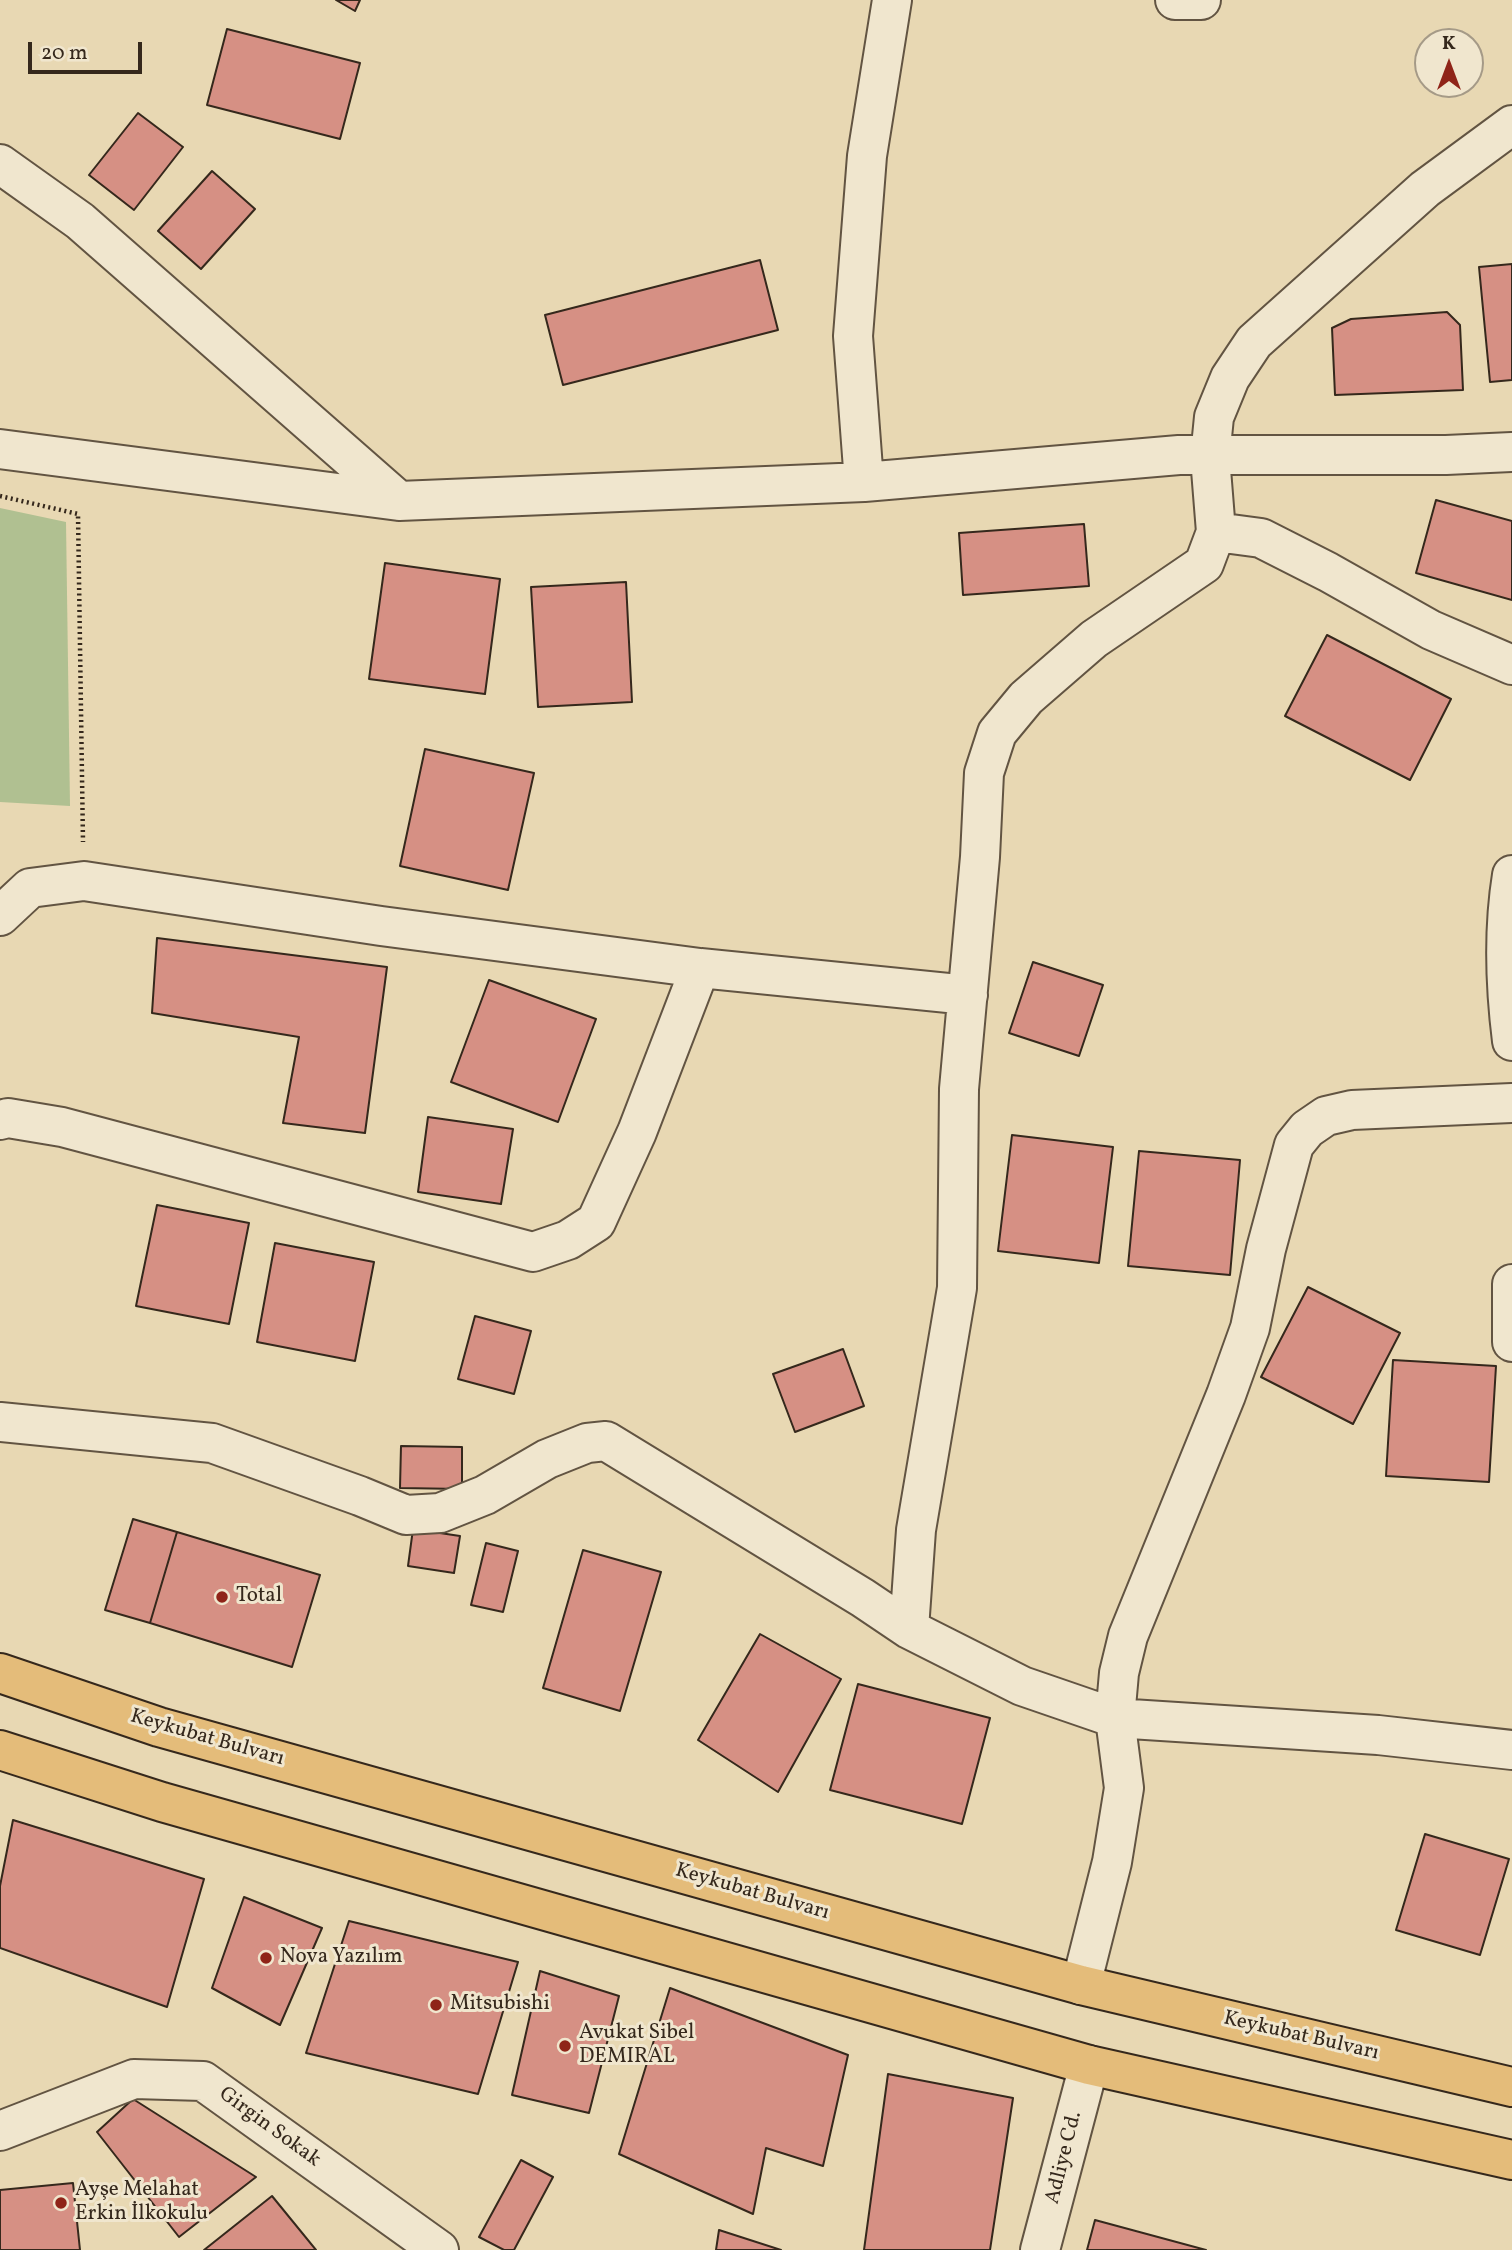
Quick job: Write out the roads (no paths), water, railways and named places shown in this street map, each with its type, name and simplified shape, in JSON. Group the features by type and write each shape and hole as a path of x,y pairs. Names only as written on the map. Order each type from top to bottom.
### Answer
{"highway":[{"name":"Keykubat Bulvarı","path":"0,1674 173,1731 1081,1985 1512,2087"},
{"path":"0,1750 162,1802 1089,2065 1512,2160"}],"street":[{"path":"864,482 853,336 867,156 892,0"},
{"path":"1175,0 1201,0"},
{"path":"909,1629 916,1530 957,1289 959,1089 980,857 984,773 997,733 1026,698 1094,639 1204,564 1216,533 1210,457 1214,417 1230,378 1254,342 1426,189 1512,125"},
{"path":"0,164 80,221 399,502"},
{"path":"0,449 399,502 864,482 1179,455 1446,455 1512,452"},
{"path":"1216,533 1261,537 1431,630 1512,664"},
{"path":"1512,875 1504,962 1512,1041"},
{"path":"0,916 30,888 84,881 354,922 700,968 968,995"},
{"path":"0,1120 8,1118 62,1127 533,1252 568,1240 596,1222 636,1132 700,968"},
{"path":"1081,1985 1112,1862 1124,1788 1115,1718 1119,1673 1128,1636 1226,1395 1250,1328 1266,1249 1294,1145 1307,1129 1326,1116 1352,1110 1512,1103"},
{"path":"1512,1284 1512,1342"},
{"path":"0,1422 212,1443 405,1515 440,1513 485,1495 547,1459 587,1443 606,1441 909,1629 1022,1686 1115,1718 1378,1735 1512,1750 1512,1744"},
{"name":"Adliye Cd.","path":"1040,2250 1089,2065"},
{"name":"Girgin Sokak","path":"0,2131 134,2079 203,2081 439,2250"}],"place":[{"name":"Total","path":"222,1597"},
{"name":"Nova Yazılım","path":"266,1958"},
{"name":"Mitsubishi","path":"436,2005"},
{"name":"Avukat Sibel DEMIRAL","path":"565,2046"},
{"name":"Ayşe Melahat Erkin İlkokulu","path":"61,2203"}]}
